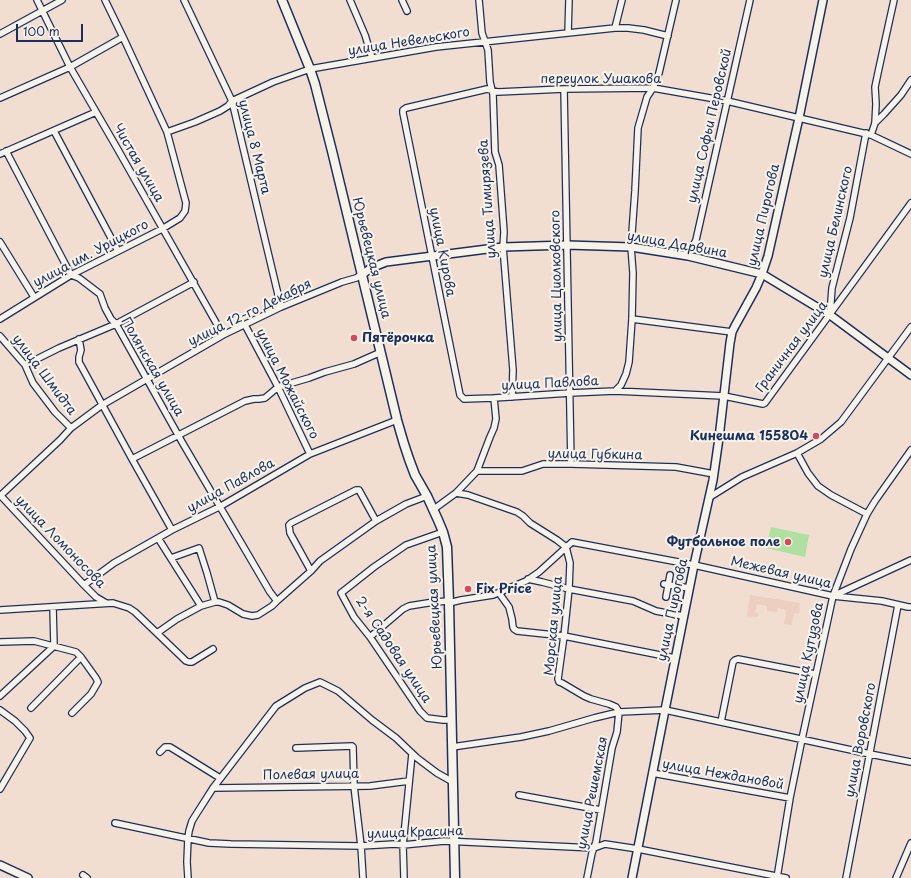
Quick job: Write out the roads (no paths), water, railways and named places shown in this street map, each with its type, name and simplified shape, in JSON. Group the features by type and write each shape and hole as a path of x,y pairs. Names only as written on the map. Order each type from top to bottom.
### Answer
{"main road":[{"name":"Юрьевецкая улица","path":"282,0 310,69 363,274 397,420 415,475 434,509 443,532 447,553 449,602 455,878"}],"street":[{"name":"Чистая улица","path":"37,0 70,67 223,335"},
{"path":"0,34 62,0"},
{"path":"105,0 167,132"},
{"name":"улица 8 Марта","path":"184,0 232,101 281,307"},
{"path":"350,0 365,35 372,58"},
{"path":"402,0 407,11"},
{"name":"улица Тимирязева","path":"480,0 482,33 488,50 490,82 493,94 495,152 500,165 504,232 503,247 513,370 512,397"},
{"path":"568,33 569,0"},
{"path":"615,28 622,0"},
{"path":"615,391 621,384 627,368 632,319 631,247 638,128 645,100 653,88 659,73 676,0"},
{"name":"улица Софьи Перовской","path":"688,256 696,240 750,0"},
{"name":"улица Пирогова","path":"632,878 689,588 710,497 732,332 756,288 768,256 799,118 823,0"},
{"name":"улица Белинского","path":"875,123 875,87 894,0"},
{"name":"улица Невельского","path":"167,132 220,111 228,106 232,101 273,82 310,69 436,47 615,28 644,30 668,36"},
{"path":"0,98 70,67 123,37"},
{"name":"улица Белинского","path":"830,315 832,288 869,134 875,123 901,95 911,80"},
{"name":"переулок Ушакова","path":"403,110 406,108 487,90 498,92 564,89 653,88 727,101 869,134 911,154"},
{"name":"улица Циолковского","path":"564,89 571,464"},
{"name":"улица Кирова","path":"403,110 460,395 462,397"},
{"path":"0,154 96,112"},
{"path":"54,131 118,251"},
{"name":"улица им. Урицкого","path":"0,319 71,275 162,229 180,218 185,211 186,203 167,132"},
{"path":"6,151 71,275"},
{"name":"Граничная улица","path":"615,391 724,396 763,404 765,403 911,203"},
{"path":"0,242 34,297"},
{"name":"улица Дарвина","path":"363,274 371,268 386,262 503,247 567,245 631,247 688,256 762,274 830,315 911,375"},
{"name":"улица 12-го Декабря","path":"0,495 71,428 102,405 223,335 281,307 363,274"},
{"name":"Полянская улица","path":"71,275 79,278 100,294 104,308 116,324 178,435 270,592 277,601"},
{"path":"26,365 59,348 116,324 194,282"},
{"path":"632,319 732,332"},
{"name":"улица Можайского","path":"245,324 278,387 310,454"},
{"path":"710,497 742,477 797,453 821,439 841,422 911,327"},
{"name":"улица Шмидта","path":"0,336 26,365 33,383 55,412 71,428"},
{"path":"79,339 81,350 79,362 172,530"},
{"path":"132,459 245,401 254,398 265,398 278,387 354,364 381,352"},
{"name":"улица Павлова","path":"462,397 494,398 615,391"},
{"path":"434,509 456,493 477,471 494,428 496,419 494,398"},
{"name":"улица Павлова","path":"84,584 114,563 172,530 220,506 310,454 397,420"},
{"name":"улица Кутузова","path":"777,877 790,798 815,674 833,596 851,549 867,514 911,450"},
{"path":"797,453 808,473 818,486 831,495 867,514"},
{"name":"улица Губкина","path":"477,471 522,472 544,464 571,464 676,467 714,474"},
{"path":"311,571 290,533 289,525 291,523 356,490 359,490 376,521"},
{"path":"370,637 409,606 434,602 449,602 499,593 539,572 566,547 516,512 468,495 456,493"},
{"name":"улица Ломоносова","path":"0,495 96,597 106,603"},
{"path":"157,633 177,619 201,606 215,602 228,605 244,614 252,616 258,615 272,606 320,561 376,521 406,504 427,496"},
{"name":"2-я Садовая улица","path":"443,532 406,545 374,567 341,593 354,617 370,637 420,711 428,718 452,720"},
{"path":"158,538 201,606"},
{"name":"Межевая улица","path":"566,547 572,542 694,565 833,596 886,602 911,607"},
{"name":"Морская улица","path":"566,547 570,563 569,590 558,679 559,682 592,699 616,707 619,712"},
{"path":"171,558 199,548 208,573 215,602"},
{"path":"833,596 911,560"},
{"path":"666,597 666,584 670,575"},
{"path":"528,579 569,590 633,601 656,611 684,616"},
{"path":"666,584 689,588"},
{"path":"499,593 508,607 514,630 564,636 675,658"},
{"path":"0,610 113,603 129,608 135,612 186,661 192,662 213,649"},
{"name":"улица Воровского","path":"846,878 898,605"},
{"path":"0,696 54,646 53,606"},
{"path":"0,642 34,641 76,652 98,682 91,694 72,713"},
{"path":"31,708 81,657"},
{"path":"721,722 733,662 735,660 738,659 815,674"},
{"path":"188,878 187,862 189,831 192,821 213,788 276,706 305,688 320,682 338,692 396,738 412,754 437,773 453,782"},
{"path":"0,710 15,720 30,738 0,789"},
{"path":"452,747 492,742 549,731 619,712 665,710 911,762"},
{"name":"улица Решемская","path":"587,878 596,842 619,712"},
{"path":"160,752 165,747 170,747 220,778"},
{"path":"296,748 353,747 354,786 363,878"},
{"path":"404,878 403,845 412,754"},
{"name":"улица Неждановой","path":"652,773 790,798"},
{"name":"Полевая улица","path":"213,788 370,786 409,781"},
{"path":"519,795 601,810"},
{"name":"улица Красина","path":"115,823 209,843 231,844 361,846 403,845 444,841 594,848 605,844 786,878"},
{"path":"896,878 911,843"},
{"path":"0,865 28,878"}],"place":[{"name":"Пятёрочка","path":"354,338"},
{"name":"Кинешма 155804","path":"816,436"},
{"name":"Футбольное поле","path":"788,542"},
{"name":"Fix Price","path":"468,589"}]}
